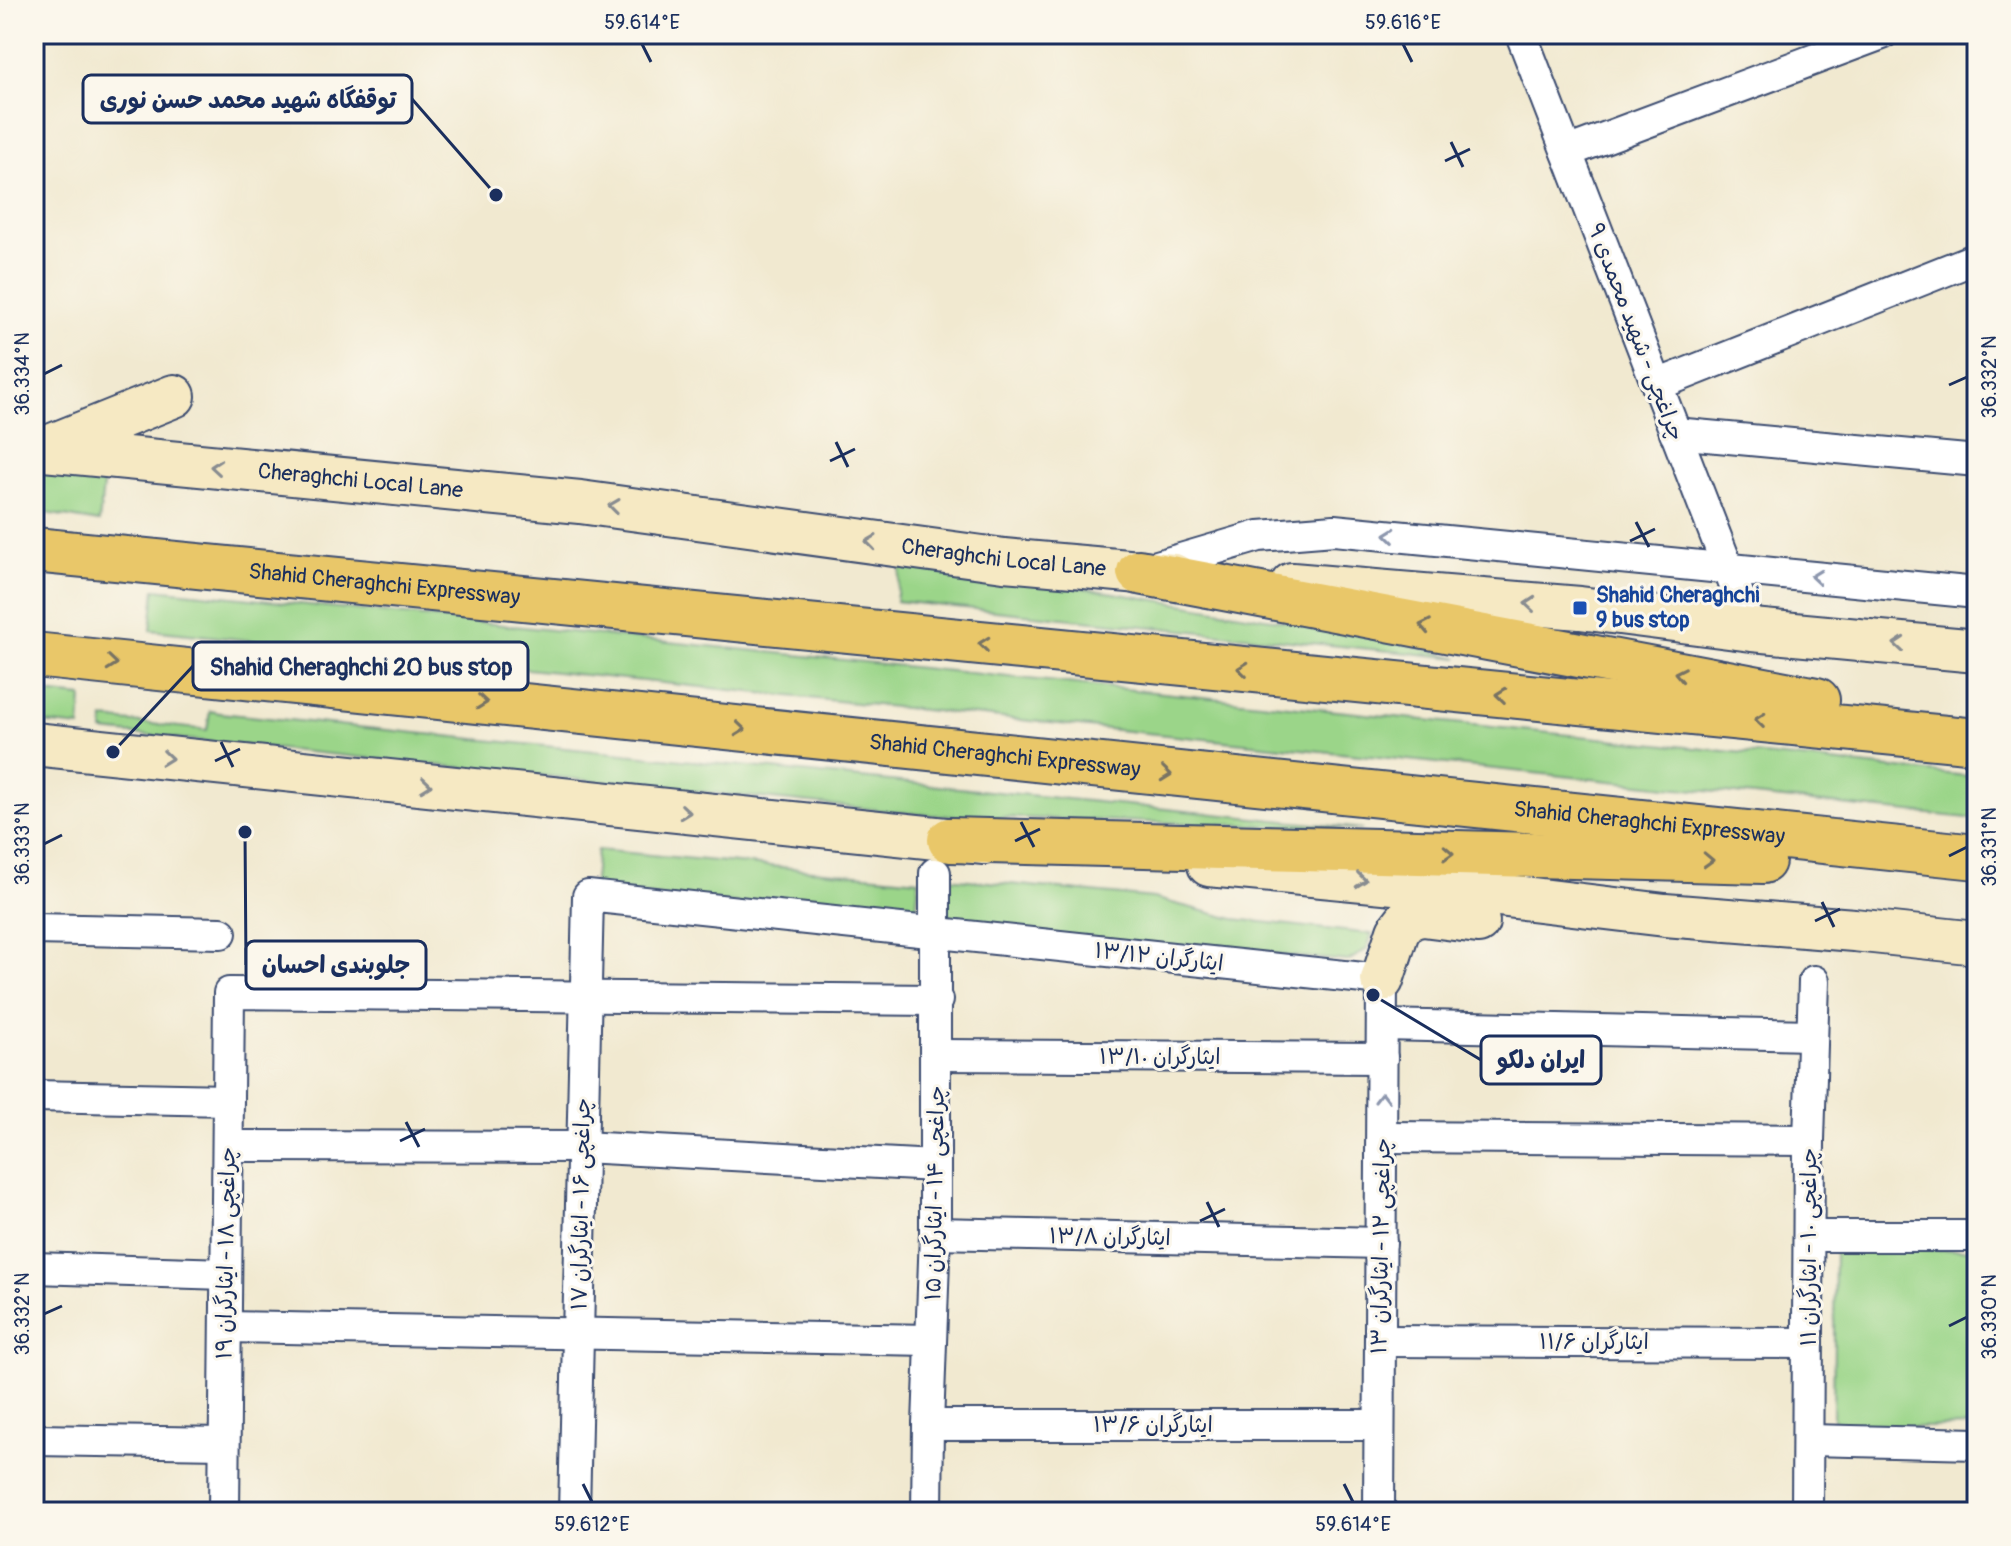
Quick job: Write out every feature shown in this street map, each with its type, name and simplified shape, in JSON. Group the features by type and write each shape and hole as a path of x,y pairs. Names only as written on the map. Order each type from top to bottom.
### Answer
{"highway":[{"path":"34,533 193,566"},
{"name":"Shahid Cheraghchi Expressway","path":"34,550 1977,741"},
{"path":"1139,572 1977,730"},
{"name":"Shahid Cheraghchi Expressway","path":"34,655 1977,857"},
{"path":"943,856 1977,867"}],"main road":[{"path":"37,450 174,396"},
{"name":"Cheraghchi Local Lane","path":"37,450 580,502 1004,560 1580,608 1752,630 1977,651"},
{"path":"34,744 943,856 1415,885 1597,907 1977,943"},
{"path":"1382,980 1398,931 1408,918 1423,915 1500,924 1542,921 1597,907"}],"street":[{"name":"۹ چراغچی - شهید محمدی","path":"1521,34 1752,630"},
{"path":"1567,152 1882,34"},
{"path":"1657,385 1977,258"},
{"path":"1675,433 1977,461"},
{"path":"1139,572 1259,536 1334,530 1977,593"},
{"name":"چراغچی ۱۴ - ایثارگران ۱۵","path":"927,1512 935,1233 936,934 943,856"},
{"name":"ایثارگران ۱۳/۱۲","path":"588,896 1382,980"},
{"name":"چراغچی ۱۶ - ایثارگران ۱۷","path":"574,1512 588,896"},
{"path":"34,929 221,933"},
{"name":"چراغچی ۱۲ - ایثارگران ۱۳","path":"1379,1512 1377,1425 1382,980"},
{"name":"چراغچی ۱۰ - ایثارگران ۱۱","path":"1807,1512 1810,1035 1814,981"},
{"name":"چراغچی ۱۸ - ایثارگران ۱۹","path":"224,1512 229,993 586,998"},
{"path":"586,998 937,1000"},
{"path":"1383,1025 1810,1035"},
{"name":"ایثارگران ۱۳/۱۰","path":"937,1055 1382,1058"},
{"path":"34,1096 228,1100"},
{"path":"1382,1137 1809,1140"},
{"path":"228,1146 582,1147 935,1166"},
{"name":"ایثارگران ۱۳/۸","path":"935,1233 1381,1243"},
{"path":"1810,1236 1977,1236"},
{"path":"34,1268 226,1274"},
{"path":"226,1327 931,1340"},
{"name":"ایثارگران ۱۱/۶","path":"1380,1341 1808,1343"},
{"name":"ایثارگران ۱۳/۶","path":"928,1425 1377,1425"},
{"path":"34,1440 224,1443"},
{"path":"1809,1440 1977,1444"}],"green space":[{"path":"34,470 104,477 99,522 34,511"},
{"path":"902,558 1375,636 1459,658 896,601"},
{"path":"155,589 1977,777 1977,819 151,630"},
{"path":"34,692 82,697 80,727 34,722"},
{"path":"210,711 1363,829 928,815 103,731 104,719 207,730"},
{"path":"597,850 919,880 915,921 593,890"},
{"path":"948,878 1153,898 1234,919 1372,934 1367,949 1348,961 945,927"},
{"path":"1835,1249 1977,1250 1977,1426 1864,1428 1833,1424"}],"place":[{"name":"توقفگاه شهید محمد حسن نوری","path":"496,195"},
{"name":"Shahid Cheraghchi 9 bus stop","path":"1580,608"},
{"name":"Shahid Cheraghchi 20 bus stop","path":"113,752"},
{"name":"جلوبندی احسان","path":"245,832"},
{"name":"ایران دلکو","path":"1373,995"}]}
